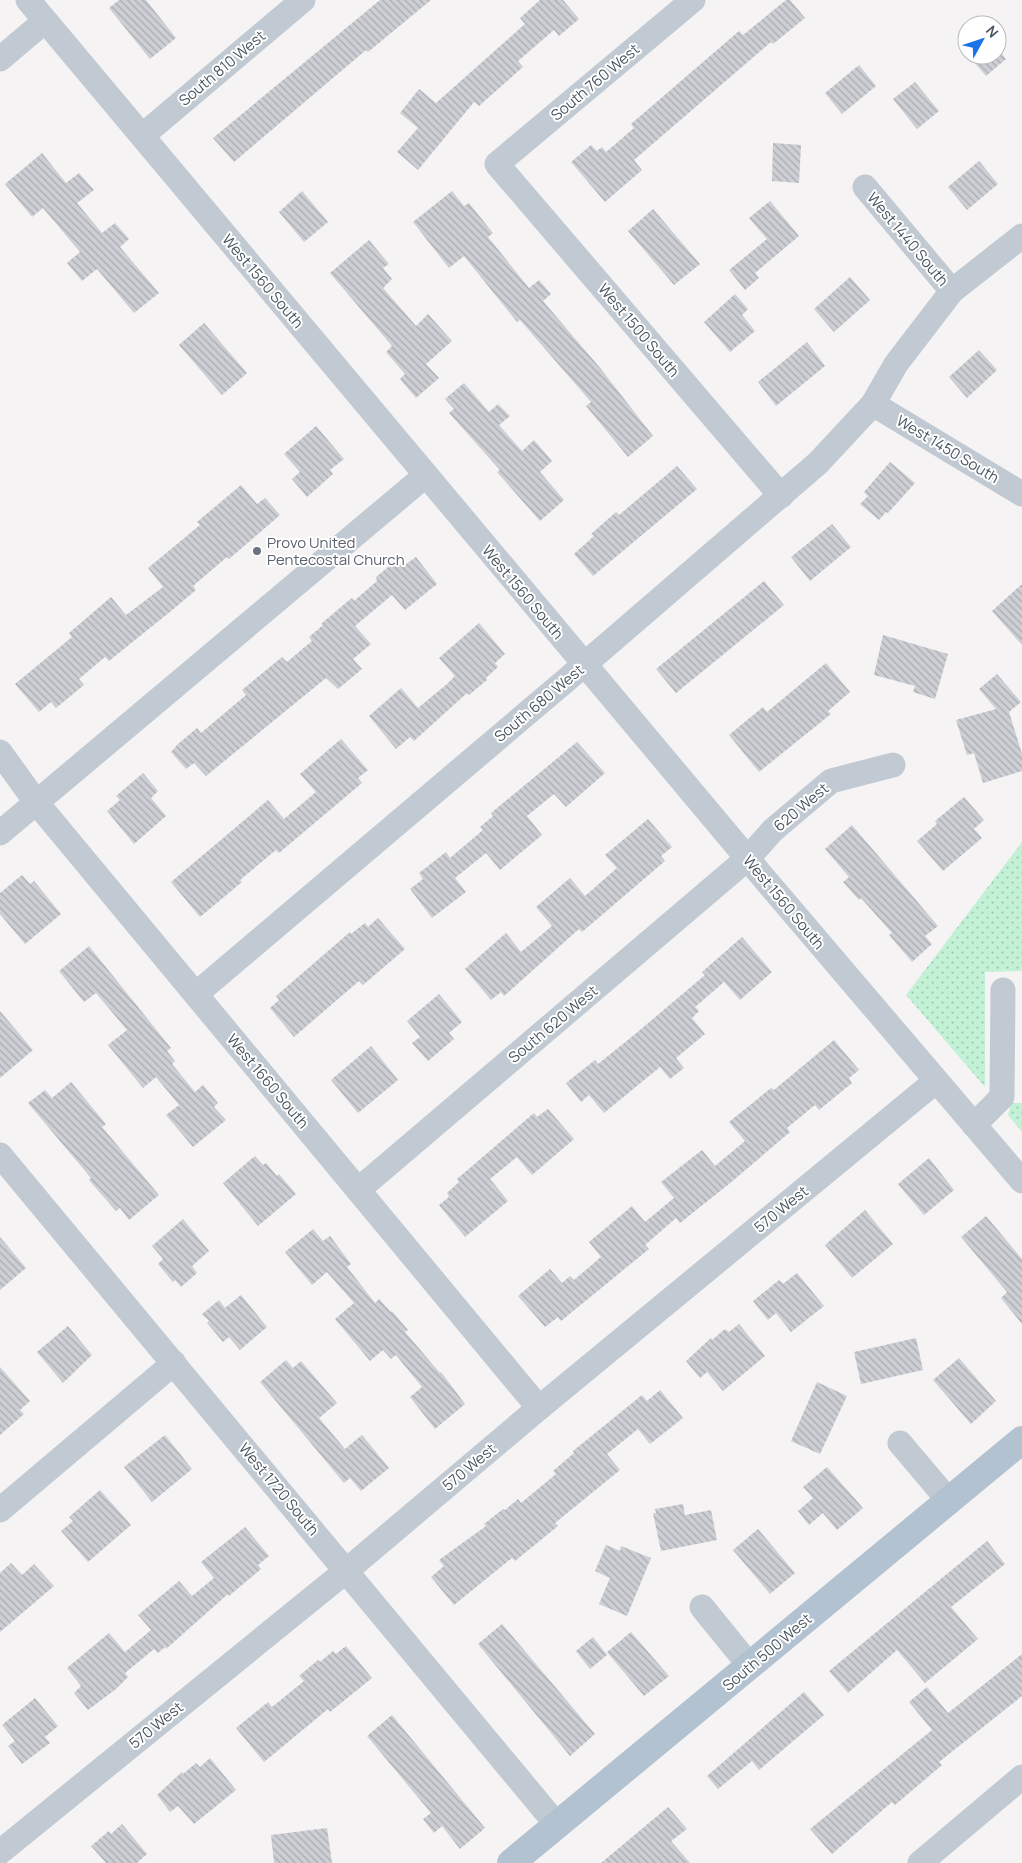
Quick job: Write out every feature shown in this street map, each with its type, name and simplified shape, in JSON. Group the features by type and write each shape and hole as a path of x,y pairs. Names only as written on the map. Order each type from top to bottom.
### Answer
{"main road":[{"name":"South 500 West","path":"511,1863 1022,1440"}],"street":[{"name":"West 1560 South","path":"28,0 584,665 1022,1181"},
{"name":"South 810 West","path":"142,136 303,0"},
{"name":"South 760 West","path":"497,164 694,0"},
{"path":"0,59 46,21"},
{"name":"West 1500 South","path":"497,164 781,496"},
{"name":"West 1440 South","path":"865,187 952,291"},
{"path":"952,291 1022,236"},
{"name":"South 680 West","path":"196,994 584,665 818,463 873,404 896,364 952,291"},
{"name":"West 1450 South","path":"873,404 1022,494"},
{"path":"0,833 426,476"},
{"name":"West 1660 South","path":"0,752 36,802 539,1408"},
{"name":"620 West","path":"748,858 773,830 831,781 893,765"},
{"name":"South 620 West","path":"358,1190 748,858"},
{"path":"974,1125 1002,1097 1003,990"},
{"name":"570 West","path":"0,1852 346,1571 539,1408 936,1081"},
{"name":"West 1720 South","path":"3,1164 174,1363 557,1825"},
{"path":"0,1510 174,1363"},
{"path":"900,1443 949,1501"},
{"path":"702,1608 750,1666"},
{"path":"920,1863 1022,1777"}],"green space":[{"path":"1022,842 1022,971 985,972 985,1087 906,995"},
{"path":"1011,1103 1022,1103 1022,1132 1008,1115"}],"building":[{"path":"119,0 146,0 176,38 150,59 109,8"},
{"path":"380,0 431,0 368,52 366,50 234,162 213,138"},
{"path":"540,0 563,0 579,19 559,36 554,30 518,61 523,67 479,106 474,102 418,170 397,152 418,128 400,113 419,89 436,103 525,24 520,18"},
{"path":"786,0 790,0 805,18 773,44 771,42 634,160 642,170 605,202 571,162 591,145 597,151 602,147 606,152 634,128 631,124 739,31 743,35"},
{"path":"859,65 876,86 842,114 825,93"},
{"path":"977,65 999,65 986,76"},
{"path":"915,82 939,111 917,129 893,99"},
{"path":"773,143 801,145 799,183 772,181"},
{"path":"42,153 66,183 79,173 94,190 77,203 102,233 115,223 129,239 120,247 159,293 134,313 97,269 82,281 67,263 80,252 43,208 32,217 5,184"},
{"path":"979,161 998,184 967,210 948,187"},
{"path":"302,191 328,222 304,242 279,212"},
{"path":"452,191 464,206 469,203 493,233 488,237 529,288 539,280 551,294 543,301 601,369 653,436 628,457 586,406 591,402 520,320 517,322 464,256 449,268 413,222"},
{"path":"770,201 799,236 755,273 759,278 745,290 729,270 767,239 749,218"},
{"path":"653,209 700,264 674,285 628,231"},
{"path":"369,240 389,264 383,268 392,279 383,288 416,326 428,314 452,341 426,364 439,378 416,398 400,379 405,374 386,352 392,346 330,273"},
{"path":"850,277 870,300 834,332 814,309"},
{"path":"735,294 748,309 742,315 755,331 730,352 704,322"},
{"path":"204,323 247,373 222,395 179,345"},
{"path":"807,342 825,366 776,406 758,382"},
{"path":"979,350 997,370 967,398 949,377"},
{"path":"464,383 489,412 498,404 510,416 499,425 522,451 534,440 552,461 540,472 564,500 540,521 497,472 500,470 449,413 454,409 445,399"},
{"path":"316,426 344,459 330,470 333,474 307,497 292,479 300,472 284,454"},
{"path":"890,462 915,483 888,513 886,512 879,520 860,504 868,496 864,492"},
{"path":"677,466 697,489 593,576 574,554 594,536 591,534 616,512 619,515"},
{"path":"241,485 257,504 265,498 280,515 229,559 227,557 193,586 196,590 171,611 109,661 105,657 79,679 84,685 56,708 51,702 39,712 15,684 72,637 69,633 111,597 126,615 163,587 148,568 200,525 197,522"},
{"path":"832,524 851,547 810,581 791,557"},
{"path":"416,557 437,584 405,610 392,595 355,626 371,644 353,659 362,669 338,689 326,678 206,776 194,763 186,769 171,752 197,728 201,733 246,695 242,690 282,657 287,662 312,641 309,637 323,625 321,624 352,598 354,601 377,581 376,577 397,560 402,567"},
{"path":"764,581 784,605 676,693 656,669"},
{"path":"1022,584 1022,645 992,611"},
{"path":"479,623 505,654 495,663 498,667 486,678 487,680 469,695 467,693 414,741 410,737 396,749 369,716 401,688 418,708 447,684 455,676 439,658"},
{"path":"883,635 948,654 935,699 913,692 915,686 874,675"},
{"path":"826,663 850,692 828,711 831,714 759,772 729,735 763,707 767,712"},
{"path":"997,674 1021,702 1009,712 1022,754 1022,771 983,783 974,753 967,755 956,720 996,709 979,689"},
{"path":"341,739 368,770 358,778 362,783 279,853 276,850 240,880 242,882 200,917 171,882 268,800 284,819 316,792 300,774"},
{"path":"577,742 605,773 566,807 554,794 527,816 542,835 500,870 486,853 455,878 466,892 432,918 410,889 423,879 419,873 446,852 450,858 483,830 480,827 493,816 491,813"},
{"path":"143,773 158,791 151,798 166,816 134,844 107,811 120,800 116,796"},
{"path":"964,797 984,820 974,829 982,838 943,871 917,841 937,824 935,821"},
{"path":"648,819 672,847 661,856 665,861 582,932 579,929 504,996 501,992 491,1000 465,969 506,933 521,952 552,926 536,907 570,878 585,896 617,868 605,855"},
{"path":"852,825 938,926 925,936 932,944 912,962 889,935 892,933 861,898 859,900 843,882 849,877 825,849"},
{"path":"22,875 30,884 34,881 61,914 25,944 0,914 0,893"},
{"path":"378,918 405,949 363,985 359,981 294,1037 270,1008 279,1000 276,996 350,932 351,934 365,923 368,927"},
{"path":"742,937 772,972 740,1000 724,982 695,1007 699,1011 692,1018 705,1034 676,1058 684,1068 670,1079 660,1067 604,1113 589,1095 581,1102 566,1083 595,1060 598,1064 634,1035 705,975 702,972"},
{"path":"89,946 171,1048 167,1051 175,1061 172,1064 195,1092 203,1085 218,1103 214,1107 226,1120 193,1147 166,1115 179,1105 156,1077 143,1088 108,1045 127,1030 96,993 84,1002 59,971"},
{"path":"439,994 462,1022 449,1033 454,1039 428,1061 412,1043 420,1037 407,1021"},
{"path":"0,1011 33,1050 0,1078"},
{"path":"834,1040 859,1070 849,1078 852,1083 819,1110 815,1105 787,1128 790,1132 729,1184 680,1223 676,1218 645,1245 649,1249 561,1321 558,1317 545,1327 518,1296 550,1269 562,1283 570,1276 574,1280 601,1257 589,1242 632,1206 645,1222 674,1198 661,1182 702,1150 715,1166 745,1141 729,1122 771,1088 774,1090"},
{"path":"371,1046 398,1080 358,1113 331,1080"},
{"path":"71,1082 106,1124 102,1127 159,1195 129,1220 120,1208 116,1211 89,1180 91,1178 28,1103 45,1090 52,1098"},
{"path":"548,1109 574,1139 532,1175 517,1157 490,1179 508,1201 465,1237 439,1205 449,1197 447,1193 459,1182 457,1179 534,1113 537,1117"},
{"path":"255,1156 263,1165 266,1163 277,1176 279,1174 296,1194 258,1226 223,1183"},
{"path":"929,1158 954,1190 924,1215 898,1184"},
{"path":"865,1210 893,1244 852,1278 825,1245"},
{"path":"986,1216 1022,1259 1022,1324 1001,1298 1007,1292 961,1237"},
{"path":"183,1219 209,1251 192,1266 197,1273 181,1287 175,1280 173,1282 158,1264 163,1259 152,1246"},
{"path":"313,1229 323,1241 330,1236 351,1264 347,1267 375,1303 379,1299 392,1311 408,1330 405,1332 441,1372 465,1404 435,1429 410,1397 422,1387 396,1355 391,1359 383,1350 370,1361 335,1319 354,1303 327,1272 312,1285 285,1252"},
{"path":"0,1237 26,1268 0,1290"},
{"path":"797,1273 824,1306 791,1332 776,1313 768,1320 753,1301 779,1280 783,1284"},
{"path":"241,1295 267,1327 240,1350 229,1337 223,1342 202,1314 219,1300 225,1308"},
{"path":"739,1324 765,1356 723,1391 707,1372 700,1378 686,1361 711,1338 712,1340 725,1329 729,1332"},
{"path":"68,1326 92,1355 63,1383 37,1352"},
{"path":"916,1338 923,1370 861,1384 854,1352"},
{"path":"959,1358 996,1401 971,1424 933,1380"},
{"path":"286,1360 293,1368 301,1361 337,1403 319,1418 345,1449 362,1435 389,1468 361,1491 350,1478 344,1483 260,1382"},
{"path":"0,1367 30,1401 20,1410 24,1414 0,1435"},
{"path":"817,1382 847,1396 820,1454 791,1441"},
{"path":"660,1390 683,1418 650,1444 638,1429 607,1454 620,1470 555,1523 558,1526 515,1561 512,1558 454,1605 431,1577 444,1566 439,1560 486,1526 484,1524 503,1509 505,1510 518,1499 521,1503 556,1474 553,1471 574,1453 573,1451 642,1395 647,1401"},
{"path":"165,1435 192,1469 152,1502 124,1467"},
{"path":"827,1467 863,1508 837,1530 823,1513 809,1525 798,1511 813,1498 803,1487"},
{"path":"100,1490 131,1525 88,1562 61,1531 73,1521 69,1517"},
{"path":"683,1504 685,1515 711,1510 717,1540 661,1551 653,1513 656,1513 655,1509"},
{"path":"245,1527 269,1556 258,1565 261,1569 229,1596 228,1594 166,1649 165,1647 158,1653 154,1649 125,1673 128,1677 116,1689 88,1710 74,1693 81,1686 67,1668 109,1633 125,1652 151,1630 138,1615 179,1581 192,1596 214,1578 201,1562"},
{"path":"758,1529 795,1573 770,1594 733,1550"},
{"path":"987,1541 1005,1564 951,1607 978,1639 925,1683 897,1650 848,1693 829,1671"},
{"path":"606,1545 620,1551 621,1546 651,1558 627,1616 599,1604 610,1578 595,1571"},
{"path":"11,1563 22,1575 34,1564 54,1586 0,1632 0,1573"},
{"path":"502,1624 595,1734 570,1756 478,1644"},
{"path":"631,1632 669,1676 644,1696 607,1652"},
{"path":"593,1637 607,1655 590,1669 576,1651"},
{"path":"346,1646 372,1678 330,1712 328,1709 264,1762 236,1728 268,1702 272,1707 304,1681 299,1676 318,1660 320,1662 333,1651 336,1654"},
{"path":"1022,1654 1022,1696 939,1762 942,1765 895,1805 892,1802 832,1854 810,1829 932,1730 909,1702 927,1687 948,1713"},
{"path":"804,1692 824,1715 759,1770 752,1761 718,1789 707,1776"},
{"path":"35,1698 58,1726 45,1737 50,1743 22,1764 8,1746 15,1741 2,1725"},
{"path":"392,1715 485,1828 460,1849 442,1826 434,1833 423,1819 431,1813 367,1736"},
{"path":"210,1758 236,1790 194,1824 178,1806 170,1812 157,1795 182,1772 183,1774 196,1763 200,1767"},
{"path":"668,1807 687,1829 671,1841 690,1863 601,1863"},
{"path":"122,1824 147,1854 137,1863 106,1863 91,1846 109,1831 111,1834"},
{"path":"327,1828 332,1863 274,1863 271,1835"}],"place":[{"name":"Provo United Pentecostal Church","path":"257,551"}]}
